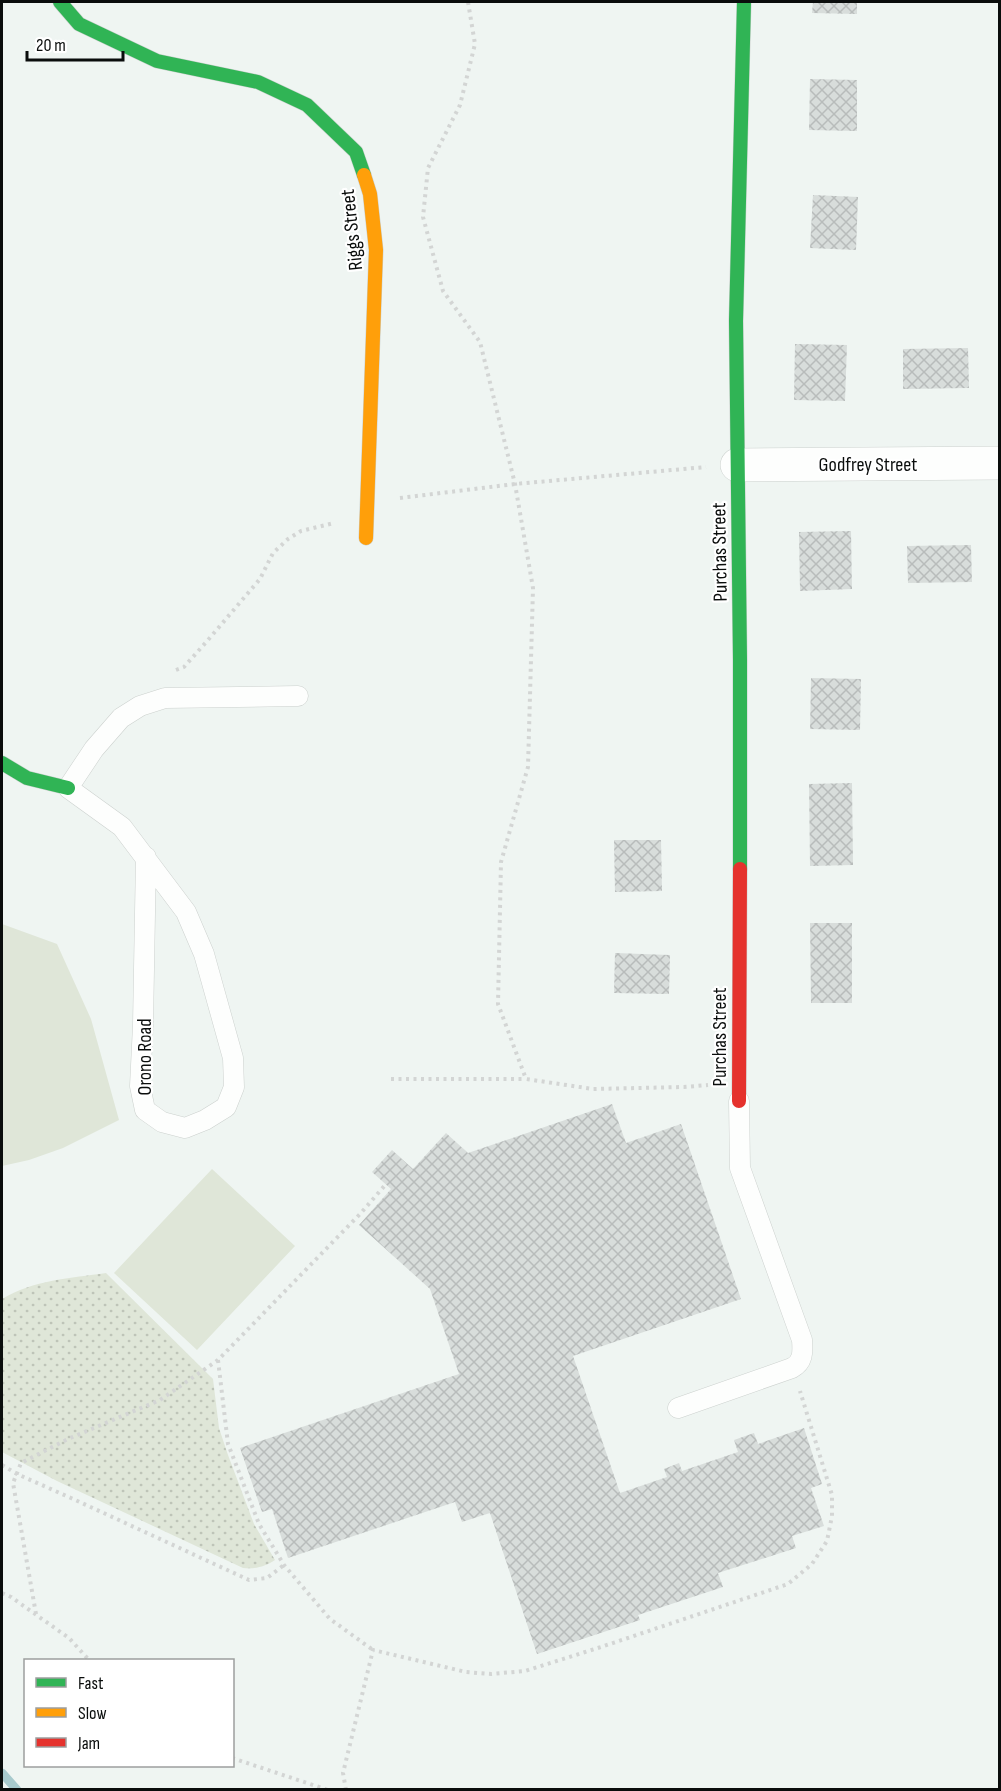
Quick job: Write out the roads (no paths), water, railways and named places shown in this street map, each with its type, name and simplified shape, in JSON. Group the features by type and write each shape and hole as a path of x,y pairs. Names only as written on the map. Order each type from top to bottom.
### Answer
{"street":[{"name":"Riggs Street","path":"60,2 79,24 157,61 258,82 307,105 356,152 370,194 376,249 366,538"},
{"name":"Purchas Street","path":"739,1091 740,658 736,321 744,2"},
{"name":"Godfrey Street","path":"736,465 999,463"},
{"name":"Orono Road","path":"2,763 27,778 68,788"}],"lane":[{"path":"68,788 94,750 121,718 140,706 165,698 298,696"},
{"name":"Orono Road","path":"68,788 122,827 146,857 186,912 204,954 233,1058 234,1087 226,1107 205,1120 185,1128 162,1122 146,1110 140,1086 146,857"},
{"path":"678,1408 792,1368 799,1364 803,1353 802,1340 740,1168 739,1091"}],"waterway":[{"path":"2,1773 17,1790"}]}
